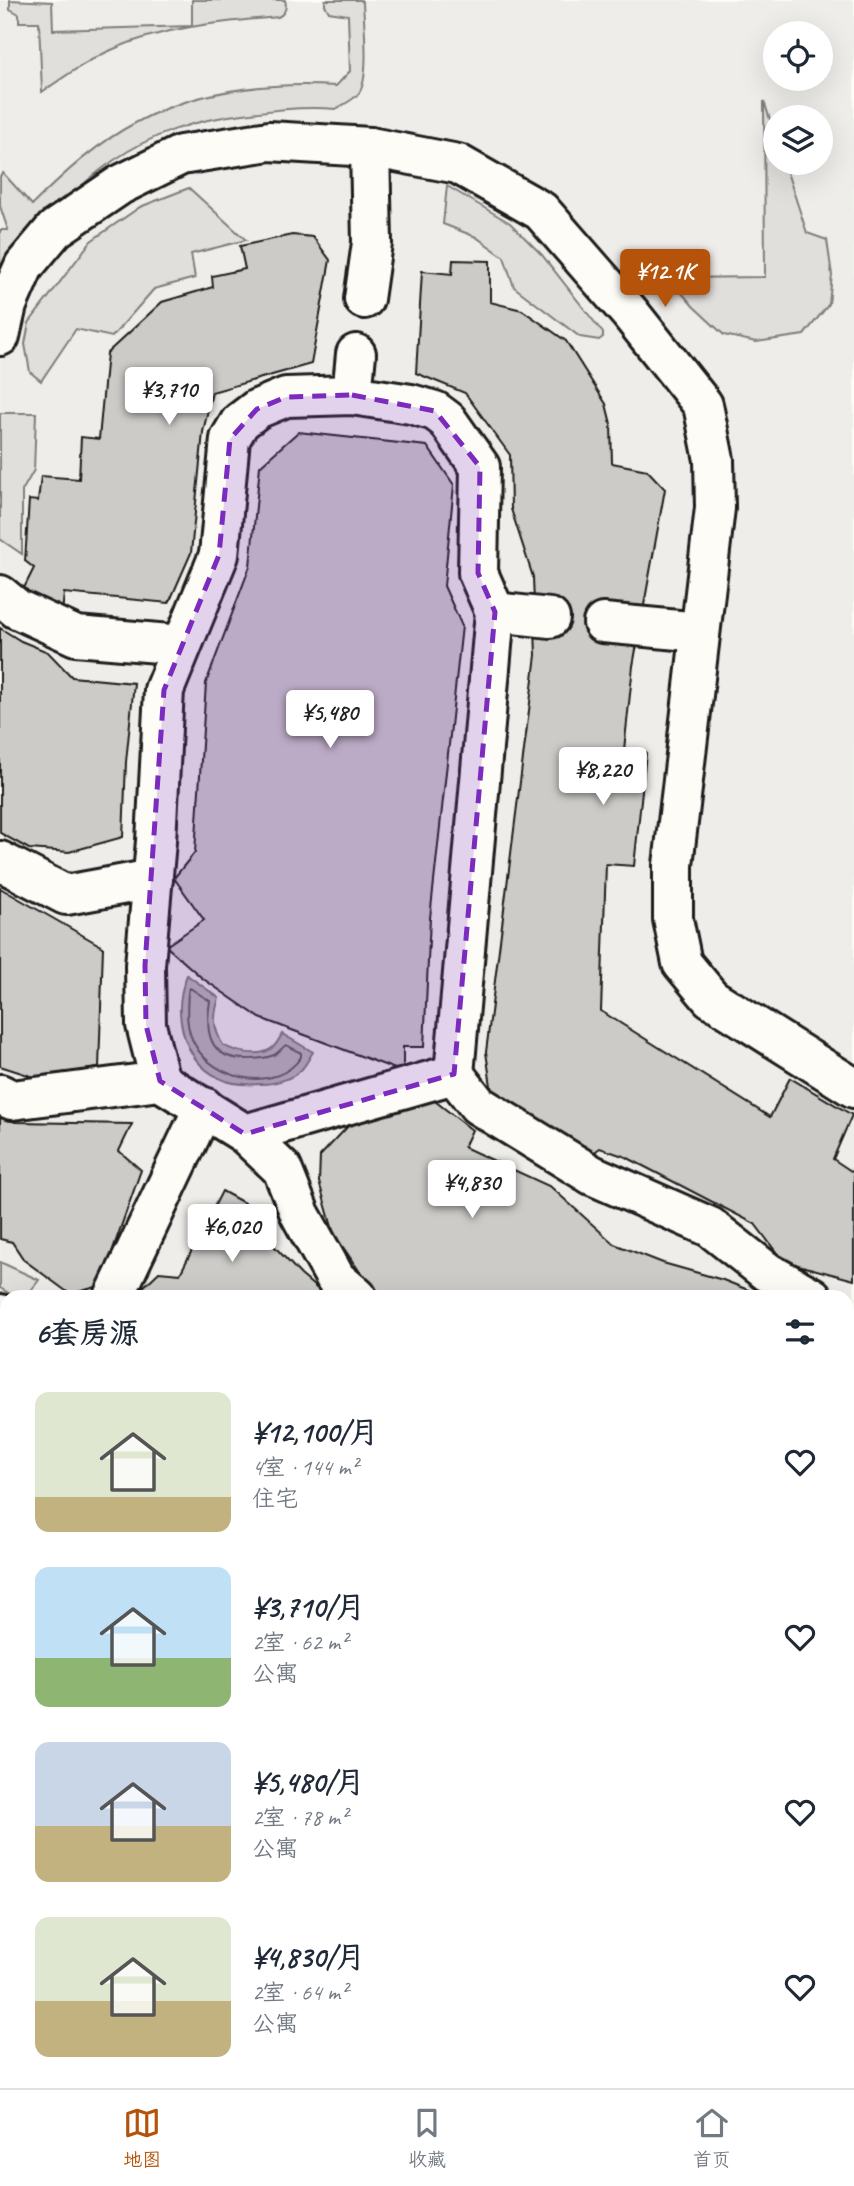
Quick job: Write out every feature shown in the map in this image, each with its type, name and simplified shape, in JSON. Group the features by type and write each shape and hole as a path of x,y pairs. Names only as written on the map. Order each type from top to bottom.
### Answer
{"street":[{"path":"2,314 24,266 55,229 120,184 181,155 269,141 370,147 457,164 541,211 629,313 703,405 714,460 715,508 673,865 673,919 682,963 711,998 854,1088"},
{"path":"363,299 372,243 370,147"},
{"path":"352,395 356,354"},
{"path":"160,1081 146,1026 145,965 164,690 219,555 230,439 240,422 257,409 286,397 352,395 411,404 435,411 447,420 480,467 478,573 495,612 454,1074 478,1105 592,1175 710,1227 767,1272 799,1290"},
{"path":"0,595 17,609 76,636 182,645"},
{"path":"495,612 550,618"},
{"path":"603,623 701,632"},
{"path":"0,861 66,895 153,879"},
{"path":"245,1134 454,1074"},
{"path":"0,1094 12,1100 160,1081 245,1134 282,1169 300,1214 337,1279 349,1290"},
{"path":"117,1290 204,1107"}],"highlighted area":[{"path":"352,395 435,411 480,467 478,573 495,612 454,1074 245,1134 160,1081 146,1025 145,965 164,690 219,555 230,439 257,409 286,397"}],"shaded area":[{"path":"0,0 854,0 854,1290 0,1290"},
{"path":"10,0 52,2 53,30 192,26 192,0 285,0 286,5 284,12 278,17 196,26 135,41 96,57 42,92 39,22 19,22 19,14 10,9"},
{"path":"325,0 361,0 363,3 366,50 364,75 359,93 354,98 336,109 283,109 210,120 174,130 143,143 88,180 0,265 0,230 8,230 0,206 0,176 3,173 32,205 95,149 123,130 160,111 184,102 234,90 285,85 336,86 350,71 348,15 329,12"},
{"path":"764,175 788,175 807,233 827,240 832,275 829,304 804,335 756,342 724,335 693,306 669,278 765,277"},
{"path":"447,186 510,223 542,255 603,333 603,337 599,340 580,337 514,287 504,257 476,237 443,224"},
{"path":"189,188 246,240 191,254 195,278 154,289 112,337 76,329 41,381 30,372 25,344 29,323 91,241 140,207"},
{"path":"0,413 36,413 34,470 22,491 22,554 0,539"},
{"path":"0,1262 39,1280 31,1290 0,1288"}],"water":[{"path":"187,975 219,998 215,1022 223,1045 241,1052 261,1053 273,1047 282,1034 313,1052 303,1068 293,1076 266,1084 229,1082 206,1070 188,1047 183,1033 180,1004"}],"building":[{"path":"292,235 313,237 330,260 311,364 212,392 203,432 191,553 169,603 64,593 62,614 21,594 34,568 25,561 29,500 38,501 41,476 79,479 81,437 99,439 107,353 162,302 213,287 212,276 245,269 240,246"},
{"path":"453,260 490,261 490,302 522,310 566,341 606,404 611,424 612,463 647,470 665,489 633,666 624,750 646,753 634,866 606,864 601,1011 770,1117 790,1078 852,1115 833,1159 854,1173 854,1280 783,1261 755,1224 626,1157 600,1148 586,1158 492,1093 486,1052 536,655 533,577 511,509 510,455 465,393 416,373 422,271 452,274"},
{"path":"298,432 427,446 454,485 444,586 462,626 430,918 424,1047 403,1047 403,1072 260,1018 202,978 166,946 204,920 174,878 195,852 206,683 250,566 260,466"},
{"path":"0,628 21,641 48,652 72,677 134,683 126,762 123,837 69,852 29,849 0,833"},
{"path":"0,888 103,947 99,1068 34,1077 0,1066"},
{"path":"402,1096 431,1098 472,1130 464,1147 551,1187 614,1244 748,1290 372,1290 334,1234 319,1182 320,1156 350,1124"},
{"path":"0,1115 15,1122 132,1124 119,1151 141,1170 100,1286 85,1290 65,1290 24,1260 12,1242 0,1239"},
{"path":"222,1191 244,1203 235,1218 262,1233 319,1290 140,1290 159,1272 180,1274"}]}
